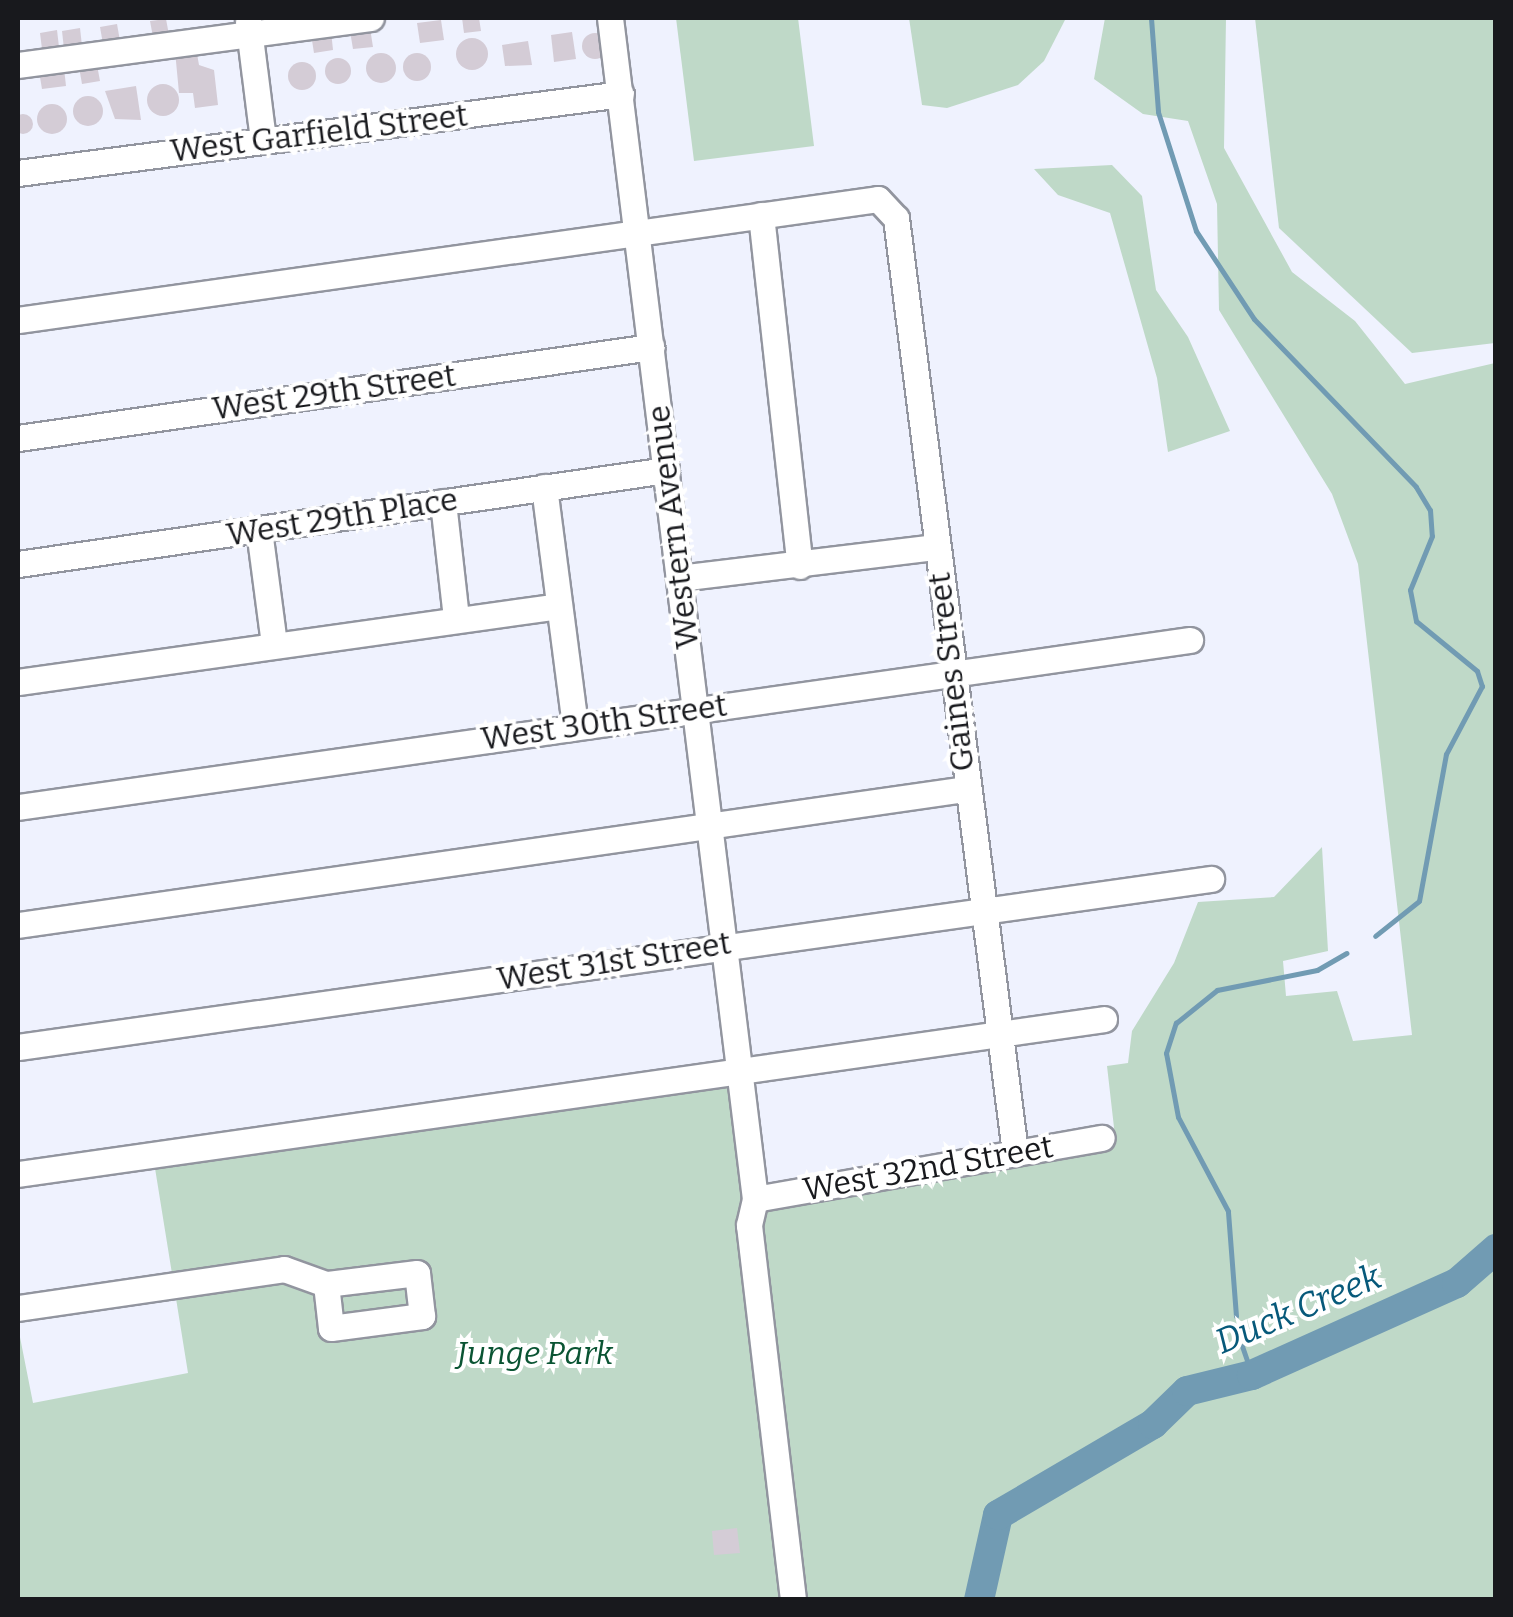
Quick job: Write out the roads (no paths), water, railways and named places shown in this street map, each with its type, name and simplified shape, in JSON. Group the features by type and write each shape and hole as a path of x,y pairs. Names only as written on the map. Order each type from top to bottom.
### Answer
{"street":[{"path":"18,65 249,26 370,18"},
{"name":"Western Avenue","path":"610,18 755,1199 749,1225 793,1600"},
{"path":"249,26 263,140"},
{"name":"West Garfield Street","path":"18,173 620,94"},
{"name":"Gaines Street","path":"761,215 878,199 896,218 965,790 1015,1152"},
{"path":"18,320 761,215 800,566"},
{"name":"West 29th Street","path":"18,438 651,346"},
{"name":"West 29th Place","path":"18,564 666,470"},
{"path":"544,487 575,727"},
{"path":"444,502 456,618"},
{"path":"258,530 274,644"},
{"path":"679,578 936,547"},
{"path":"18,682 558,606"},
{"name":"West 30th Street","path":"18,807 1190,640"},
{"path":"18,925 965,790"},
{"name":"West 31st Street","path":"18,1047 724,943 1211,879"},
{"path":"18,1174 1104,1019"},
{"name":"West 32nd Street","path":"755,1199 1102,1138"},
{"path":"18,1308 284,1269 326,1284"}],"waterway":[{"path":"1151,18 1158,112 1196,231 1254,319 1416,487 1430,510 1432,536 1410,590 1416,621 1477,671 1482,686 1446,754 1419,901 1375,936"},
{"path":"1236,1316 1228,1211 1178,1117 1166,1053 1176,1023 1217,990 1317,970 1346,953"},
{"name":"Duck Creek","path":"979,1600 998,1515 1153,1424 1187,1391 1252,1375 1457,1283 1496,1249"},
{"path":"1242,1346 1252,1375"}],"park label":[{"name":"Junge Park","path":"535,1353"}]}
